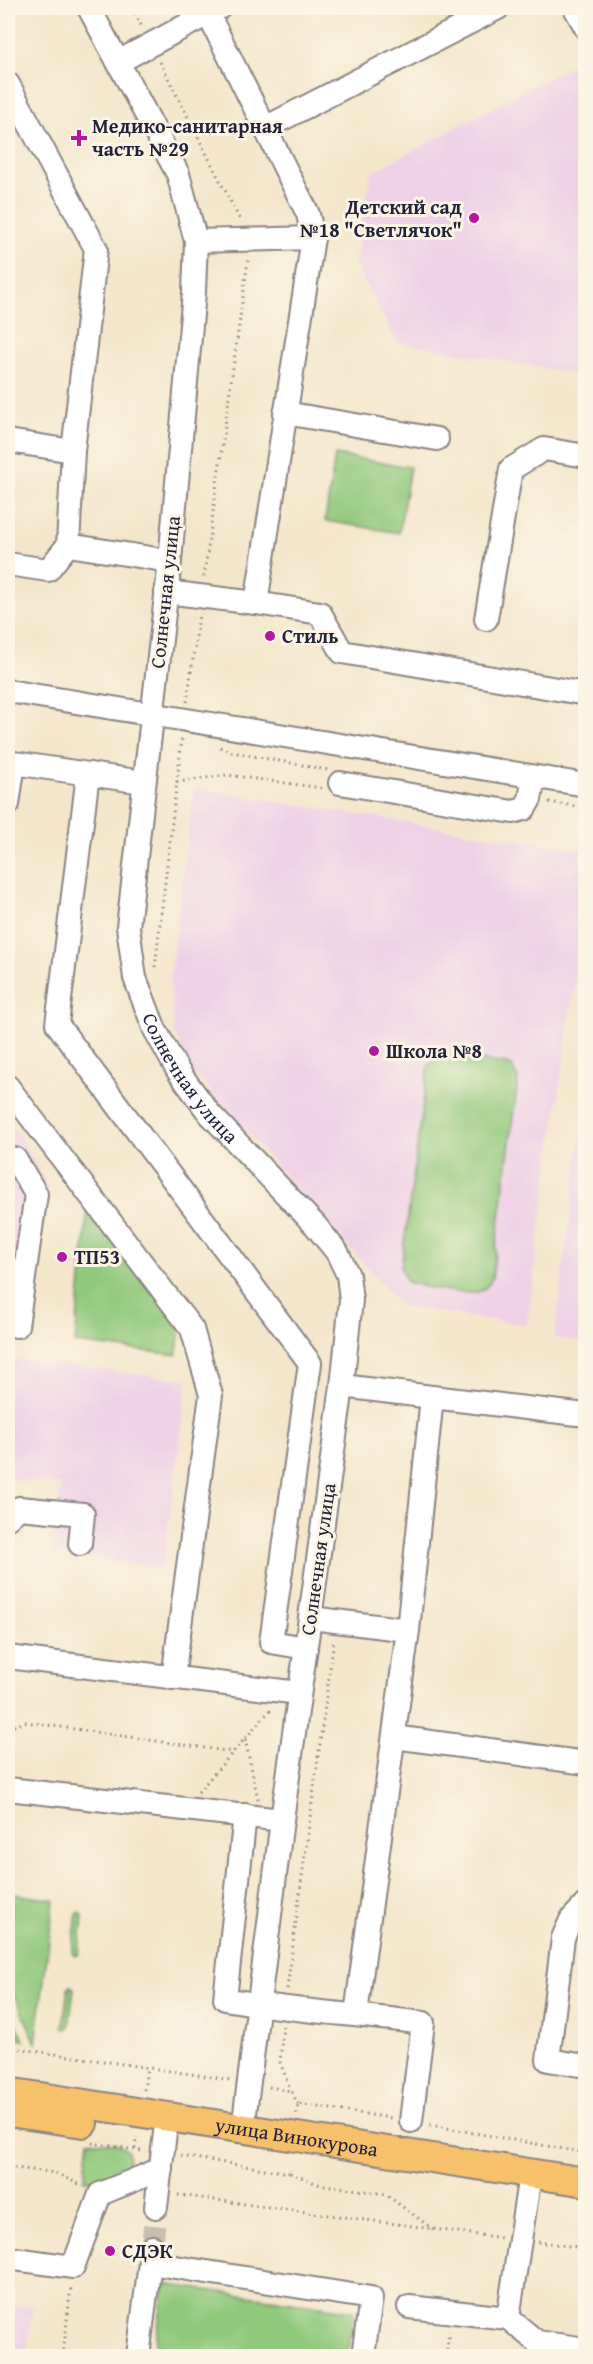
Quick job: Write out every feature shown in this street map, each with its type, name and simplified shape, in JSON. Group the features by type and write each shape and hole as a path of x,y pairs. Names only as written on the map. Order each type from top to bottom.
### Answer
{"main road":[{"name":"улица Винокурова","path":"8,2092 166,2125 529,2181 585,2196"},
{"name":"улица Винокурова","path":"8,2112 166,2125"},
{"name":"улица Винокурова","path":"529,2181 585,2182"}],"street":[{"name":"Солнечная улица","path":"89,8 178,174 196,241 194,292 170,561 128,927 135,978 155,1030 178,1071 209,1113 315,1225 337,1252 348,1275 351,1300 343,1376 306,1648 263,1817 257,2005 241,2137"},
{"path":"265,128 498,8"},
{"path":"575,8 585,28"},
{"path":"118,62 213,10 265,128 308,214 313,238 256,603"},
{"path":"8,84 96,249 73,451 68,545 48,570 8,564"},
{"path":"196,241 313,238"},
{"path":"285,414 437,439"},
{"path":"8,441 73,451"},
{"path":"486,619 511,469 544,449 585,456"},
{"path":"68,545 170,561"},
{"path":"166,592 320,613 342,652 585,694"},
{"path":"8,691 585,785"},
{"path":"8,804 14,763 143,782"},
{"path":"88,774 57,1024 310,1363 343,1376 432,1397 585,1415"},
{"path":"340,783 513,812 524,809 530,799 534,777"},
{"path":"8,1087 192,1329 212,1395 173,1678"},
{"path":"8,1158 15,1159 36,1194 17,1326 8,1324"},
{"path":"306,1648 271,1642 310,1363"},
{"path":"356,2014 408,1630 432,1397"},
{"path":"8,1518 19,1508 83,1514 80,1544"},
{"path":"311,1618 408,1630"},
{"path":"8,1657 293,1693"},
{"path":"394,1737 585,1763"},
{"path":"8,1789 263,1817 225,1999 257,2005 423,2023 411,2121"},
{"path":"585,1904 571,1920 563,1938 548,2060 585,2066"},
{"path":"157,2200 166,2125"},
{"path":"8,2258 73,2267 100,2194 161,2169"},
{"path":"508,2318 529,2181"},
{"path":"138,2356 151,2255 371,2298 363,2356"},
{"path":"409,2307 508,2318 537,2342 585,2349"}],"path":[{"path":"213,743 232,752 326,769 340,783"},
{"path":"177,782 227,775 321,788 340,783"},
{"path":"530,799 585,808"},
{"path":"297,2114 298,2104 280,2062 285,2008 336,1622"},
{"path":"184,1808 245,1739 293,1693"},
{"path":"8,1728 26,1722 233,1752"},
{"path":"245,1739 263,1817"},
{"path":"8,2046 235,2081"},
{"path":"143,2093 147,2068"},
{"path":"268,2086 291,2091"},
{"path":"298,2104 411,2121 585,2153"},
{"path":"135,2150 137,2137"},
{"path":"8,2167 55,2173 100,2194"},
{"path":"290,2173 318,2184 385,2194 434,2230"},
{"path":"157,2200 585,2248"},
{"path":"63,2356 73,2267"},
{"path":"446,2356 451,2312"}],"shaded area":[{"name":"Детский сад №18 \"Светлячок\"","path":"574,64 586,86 585,376 397,342 355,264 371,173"},
{"name":"Школа №8","path":"194,788 585,851 585,908 527,1325 402,1307 191,1070 174,1032 170,977"},
{"path":"585,1107 586,1342 554,1338"},
{"path":"8,1130 18,1132 47,1185 26,1337 8,1334"},
{"path":"8,1359 188,1380 163,1568 53,1553 61,1485 8,1479"},
{"path":"8,2305 33,2308 26,2356 8,2356"}],"green space":[{"path":"335,455 410,467 399,533 325,521"},
{"path":"446,1055 507,1064 512,1066 518,1079 492,1279 483,1290 472,1293 430,1288 406,1281 401,1268 428,1066 436,1057"},
{"path":"88,1205 180,1325 177,1355 75,1343"},
{"path":"13,1894 54,1900 36,2043 8,1981 8,1938"},
{"path":"80,1912 83,1916 79,1954 75,1956 72,1953 77,1914"},
{"path":"71,1985 74,1989 69,2027 66,2029 63,2027 68,1988"},
{"path":"8,2005 24,2040 8,2038"},
{"path":"89,2140 119,2144 128,2150 129,2160 123,2174 110,2180 84,2180"},
{"path":"164,2284 354,2311 347,2356 154,2356"}],"tunnel":[{"path":"152,2247 156,2207"}],"place":[{"name":"Медико-санитарная часть №29","path":"79,138"},
{"name":"Детский сад №18 \"Светлячок\"","path":"474,218"},
{"name":"Стиль","path":"270,636"},
{"name":"Школа №8","path":"374,1051"},
{"name":"ТП53","path":"62,1257"},
{"name":"СДЭК","path":"110,2251"}]}
